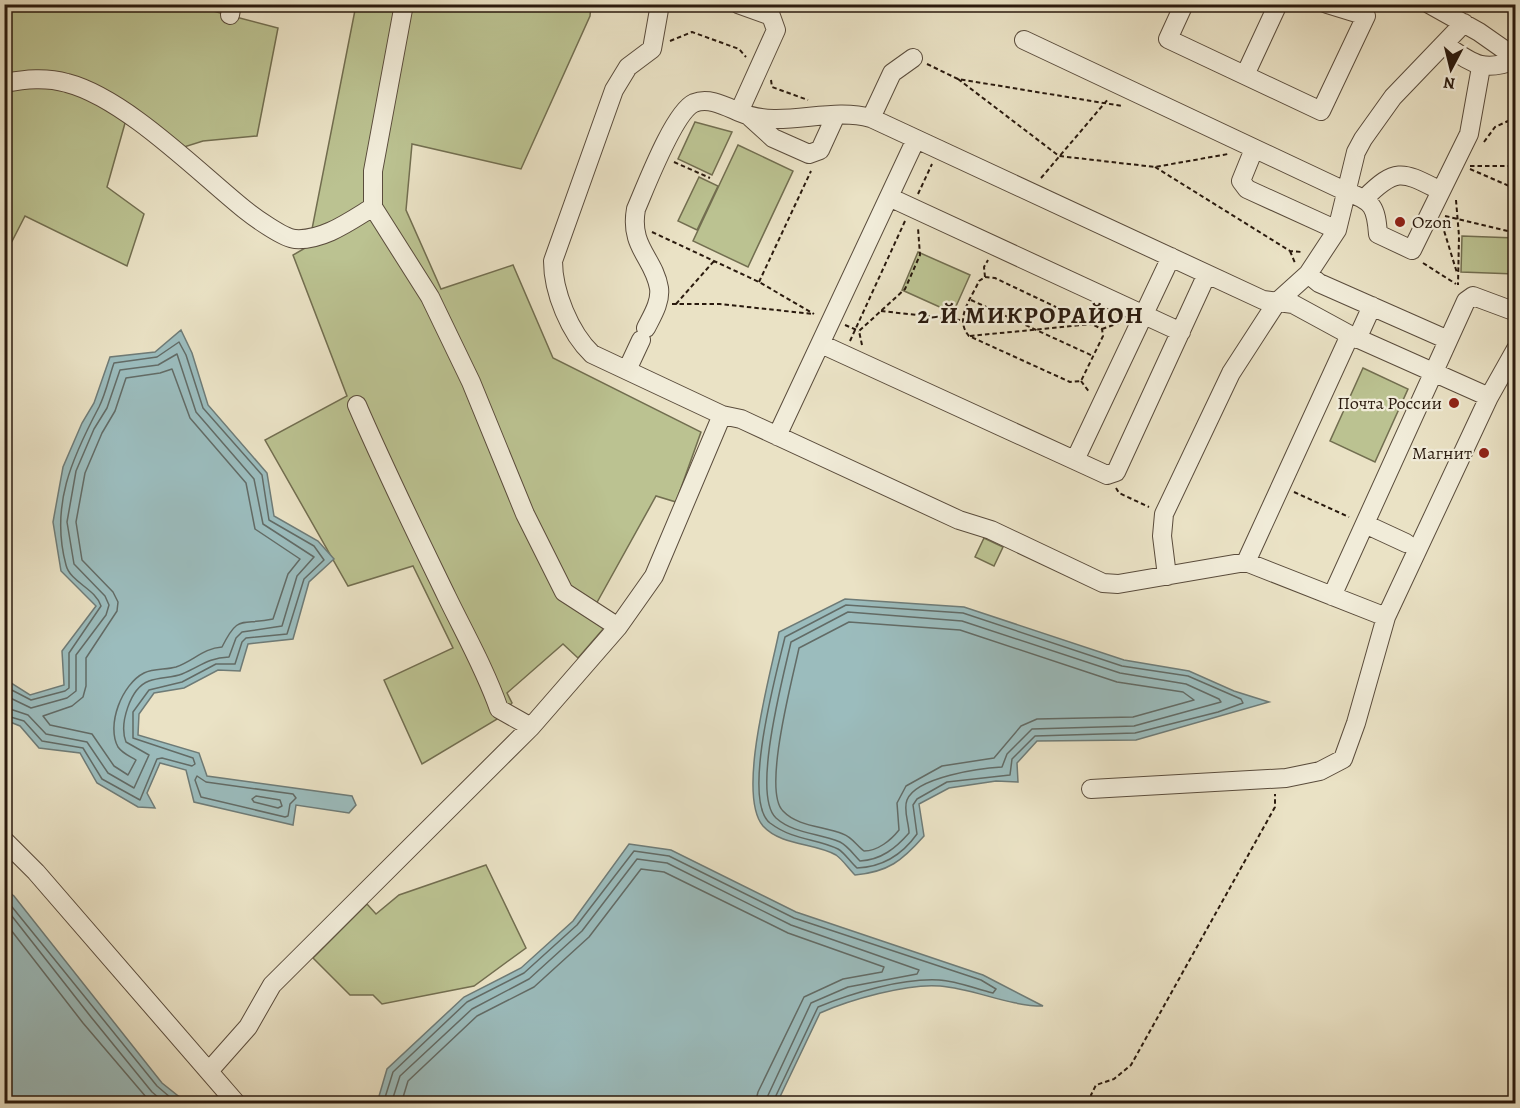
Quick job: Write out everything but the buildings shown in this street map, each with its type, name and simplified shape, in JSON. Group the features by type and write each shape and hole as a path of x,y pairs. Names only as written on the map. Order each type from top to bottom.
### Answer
{"street":[{"path":"404,4 373,171 374,207 430,297 471,382 525,513 564,592 618,627"},
{"path":"660,4 652,49 628,67 614,90 553,261 553,278 578,341 592,354 722,415 741,419 959,520 992,530 1103,583 1118,584 1246,562 1386,617"},
{"path":"738,4 771,16 776,30 764,74 744,114"},
{"path":"1184,4 1168,39 1321,111 1366,16 1327,4"},
{"path":"1245,75 1278,4"},
{"path":"1429,4 1464,24 1515,59"},
{"path":"1167,576 1162,536 1164,514 1231,373 1277,302 1308,274 1324,253 1337,230 1356,152 1363,139 1393,97 1464,24"},
{"path":"1024,40 1254,149 1365,198 1374,207 1378,234 1412,250 1448,192 1469,134 1481,67"},
{"path":"1444,44 1481,67 1500,66 1515,59"},
{"path":"871,118 892,72 913,58"},
{"path":"4,83 30,78 68,83 113,104 159,137 253,216 293,239 317,237 341,227 374,207"},
{"path":"627,370 643,334 667,304 635,234 633,223 636,208 680,113 695,103 714,102 744,114 768,120 836,115 871,118 1263,300 1293,304 1353,337 1489,397"},
{"path":"744,114 773,138 809,154 820,150 836,115"},
{"path":"777,436 916,139"},
{"path":"1254,149 1242,174 1241,182 1247,189 1337,230"},
{"path":"1365,198 1382,181 1394,174 1407,173 1448,192"},
{"path":"889,197 1180,332"},
{"path":"1075,460 1171,257"},
{"path":"820,344 1107,475 1116,472 1207,274"},
{"path":"1308,274 1319,283 1448,340"},
{"path":"1332,596 1448,340 1462,293 1480,297 1515,312"},
{"path":"1246,562 1353,337 1372,306"},
{"path":"1091,789 1275,778 1320,771 1343,759 1386,617 1489,397 1515,349"},
{"path":"357,405 410,520 484,667 499,709 531,726"},
{"path":"209,1071 248,1027 272,985 531,726 618,627 654,576 722,415"},
{"path":"1365,524 1406,543"},
{"path":"4,840 36,872 237,1104"}],"path":[{"path":"652,49 692,32 739,49 764,74 772,87 814,102"},
{"path":"913,58 958,79 1059,156 1155,167 1254,149"},
{"path":"764,74 772,87"},
{"path":"958,79 1128,106"},
{"path":"1029,191 1120,86"},
{"path":"1480,148 1495,127 1515,118"},
{"path":"1508,120 1515,171"},
{"path":"759,282 820,150"},
{"path":"843,354 857,330 914,209 936,155"},
{"path":"660,156 710,178"},
{"path":"1515,166 1462,166 1515,189"},
{"path":"1155,167 1290,251 1324,253"},
{"path":"1448,192 1458,220 1458,276"},
{"path":"857,330 905,289 920,255 914,209"},
{"path":"1462,293 1438,214 1515,233"},
{"path":"633,223 759,282 814,314"},
{"path":"1412,250 1415,258 1462,293"},
{"path":"667,304 714,261"},
{"path":"985,277 995,278 1095,324 1102,329 1103,336 1084,377 1081,381 1070,382 969,336 962,327 961,320 979,280 985,277"},
{"path":"970,300 1094,357"},
{"path":"667,304 720,304 825,315"},
{"path":"880,311 961,320"},
{"path":"837,321 857,330 867,365"},
{"path":"969,336 1095,324"},
{"path":"1107,475 1119,493 1164,514"},
{"path":"1281,486 1365,524"},
{"path":"1093,1104 1091,1095 1096,1085 1114,1079 1131,1065 1275,807 1275,778"}],"green space":[{"path":"5,5 190,5 278,28 257,136 203,141 181,148 129,109 107,187 144,214 127,266 25,216 5,255"},
{"path":"356,5 591,5 590,16 521,169 412,144 406,210 441,289 513,265 553,358 701,432 676,502 656,496 590,615 604,628 578,658 563,644 507,693 512,703 499,718 422,764 384,680 453,648 413,566 348,586 265,440 347,396 293,255 312,244 312,229"},
{"path":"695,122 732,132 712,175 678,159"},
{"path":"738,145 793,171 748,267 693,241"},
{"path":"699,177 718,186 697,230 678,221"},
{"path":"1462,236 1515,238 1515,274 1461,272"},
{"path":"918,252 970,275 953,313 902,290"},
{"path":"1363,368 1408,389 1375,462 1330,441"},
{"path":"984,538 1003,547 994,566 975,557"},
{"path":"486,865 526,948 474,986 382,1004 373,995 350,995 313,958 367,904 376,914 399,895"}],"water":[{"path":"181,330 192,353 208,405 267,473 274,516 318,541 334,559 309,582 293,639 248,644 240,671 218,670 184,688 154,693 139,714 138,735 199,753 207,776 352,796 356,805 349,813 296,805 293,825 194,802 186,770 160,763 147,793 155,808 138,807 97,783 80,753 39,748 20,726 5,720 5,679 30,695 64,685 62,651 96,606 61,571 53,522 63,467 82,423 94,403 110,357 155,352"},
{"path":"845,599 964,607 1124,660 1189,671 1234,691 1269,702 1136,740 1037,741 1017,763 1018,782 996,781 949,788 919,804 924,836 894,864 877,871 855,875 836,855 819,848 789,841 770,832 763,826 756,810 753,788 758,732 779,632"},
{"path":"629,844 671,850 796,912 983,975 1043,1006 1017,1003 966,990 927,986 896,990 832,1008 820,1013 777,1103 377,1103 387,1069 464,997 521,968 573,921"},
{"path":"5,889 14,896 162,1083 187,1103 5,1103"}],"place":[{"name":"Ozon","path":"1400,222"},
{"name":"Почта России","path":"1454,403"},
{"name":"Магнит","path":"1484,453"}],"district":[{"name":"2-Й МИКРОРАЙОН","path":"1031,315"}]}
